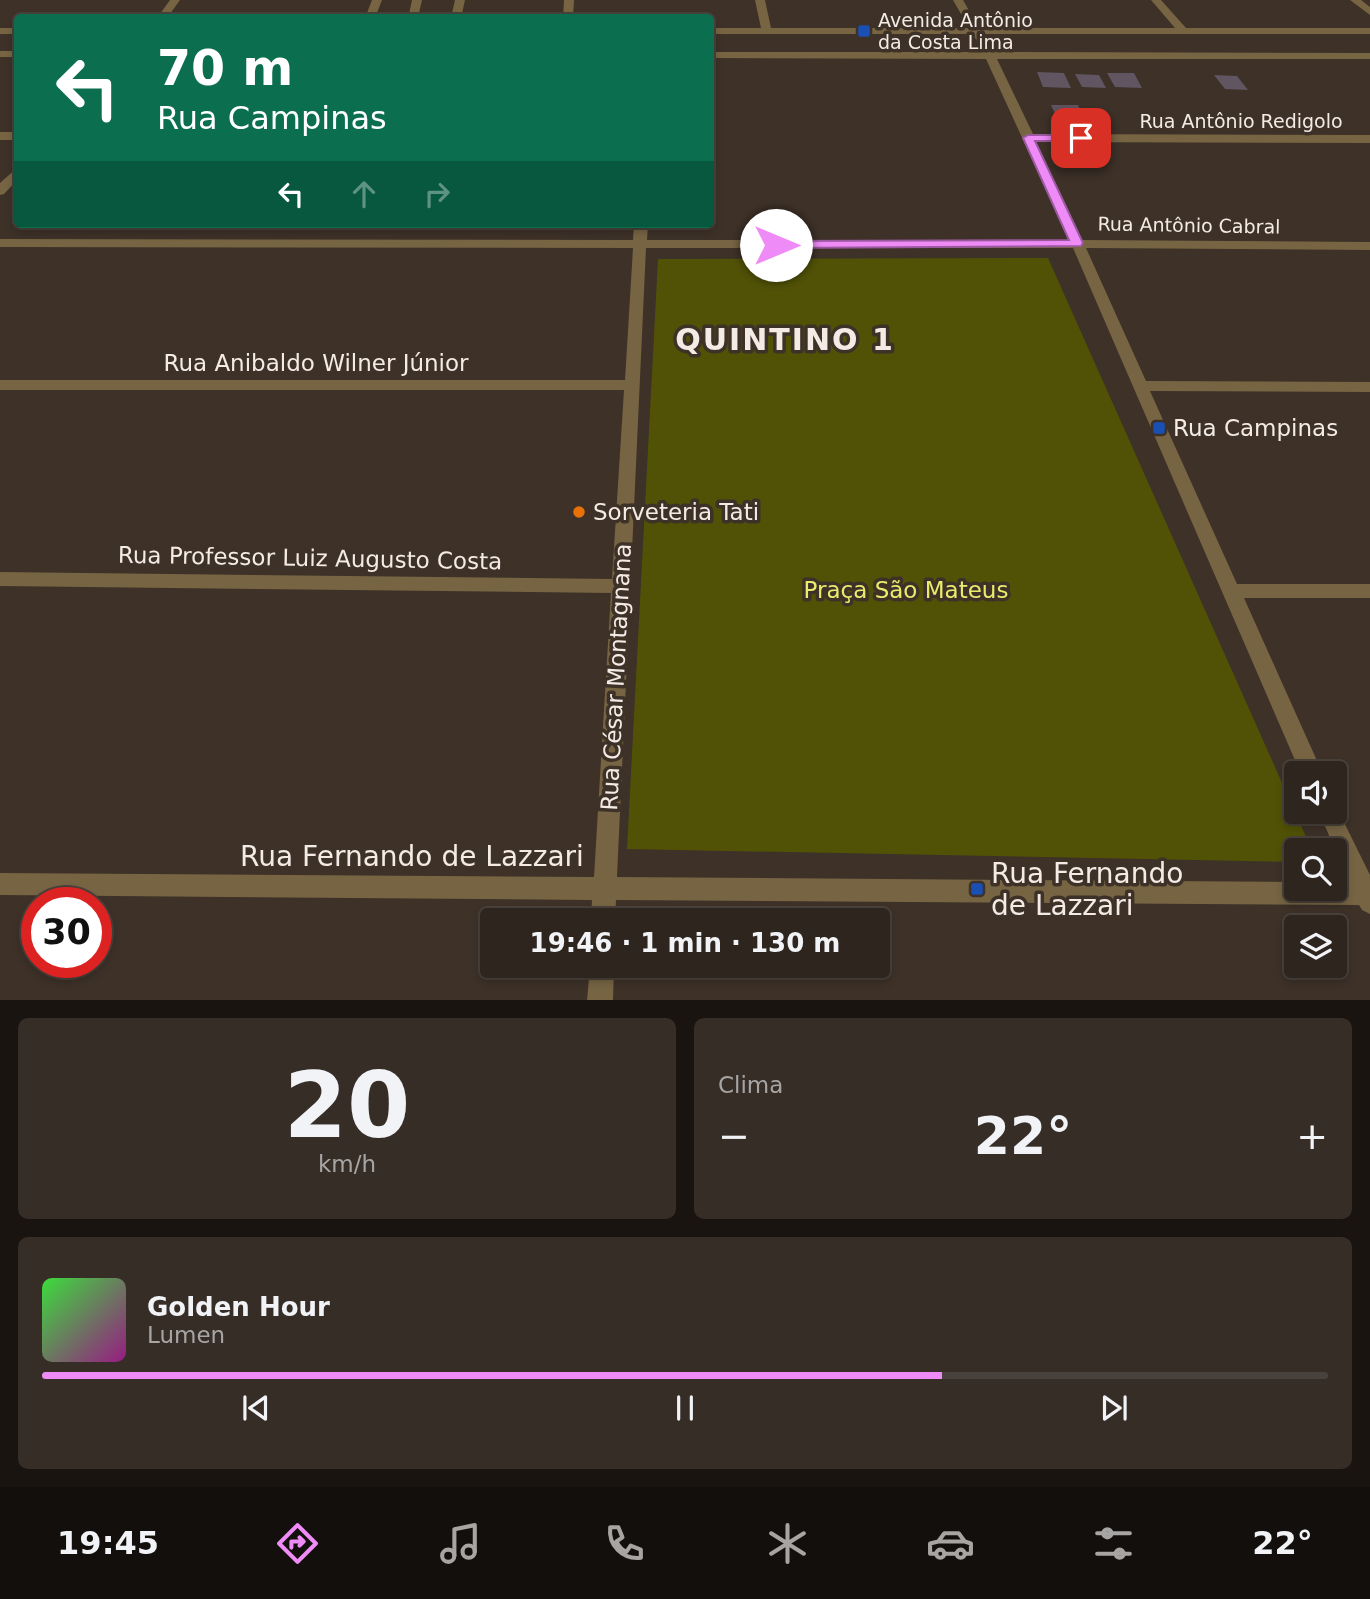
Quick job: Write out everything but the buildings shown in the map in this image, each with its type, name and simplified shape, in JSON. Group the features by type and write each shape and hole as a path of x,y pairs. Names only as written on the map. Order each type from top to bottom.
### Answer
{"street":[{"path":"760,0 767,31"},
{"path":"958,0 990,55 1077,243 1306,761"},
{"path":"1156,0 1183,31"},
{"path":"1355,0 1370,12"},
{"path":"714,31 1370,31"},
{"path":"1054,31 1045,36 1043,43 1064,55"},
{"path":"924,32 937,36 943,43 940,50 929,55"},
{"path":"714,55 1370,56"},
{"name":"Rua Antônio Redigolo","path":"1028,138 1370,139"},
{"path":"0,191 14,175"},
{"name":"Rua César Montagnana","path":"604,908 641,228"},
{"name":"Rua Antônio Cabral","path":"0,243 640,246 1077,243 1370,246"},
{"name":"Rua Anibaldo Wilner Júnior","path":"0,386 632,385"},
{"path":"1140,386 1370,387"},
{"name":"Rua Professor Luiz Augusto Costa","path":"0,579 620,586"},
{"path":"1232,591 1370,591"},
{"path":"1336,824 1369,897"},
{"name":"Rua Fernando de Lazzari","path":"0,884 605,886 1369,897"},
{"path":"600,1000 601,978"}],"green space":[{"name":"Praça São Mateus","path":"1048,258 1284,787 1284,824 1300,824 1307,838 1284,838 1284,862 627,849 658,259"}],"place":[{"name":"Avenida Antônio da Costa Lima","path":"864,31"},
{"name":"Rua Campinas","path":"1159,428"},
{"name":"Sorveteria Tati","path":"579,512"},
{"name":"Rua Fernando de Lazzari","path":"977,889"}],"district":[{"name":"QUINTINO 1","path":"785,340"}],"route":[{"path":"776,245 1077,243 1028,138 1081,138"}]}
